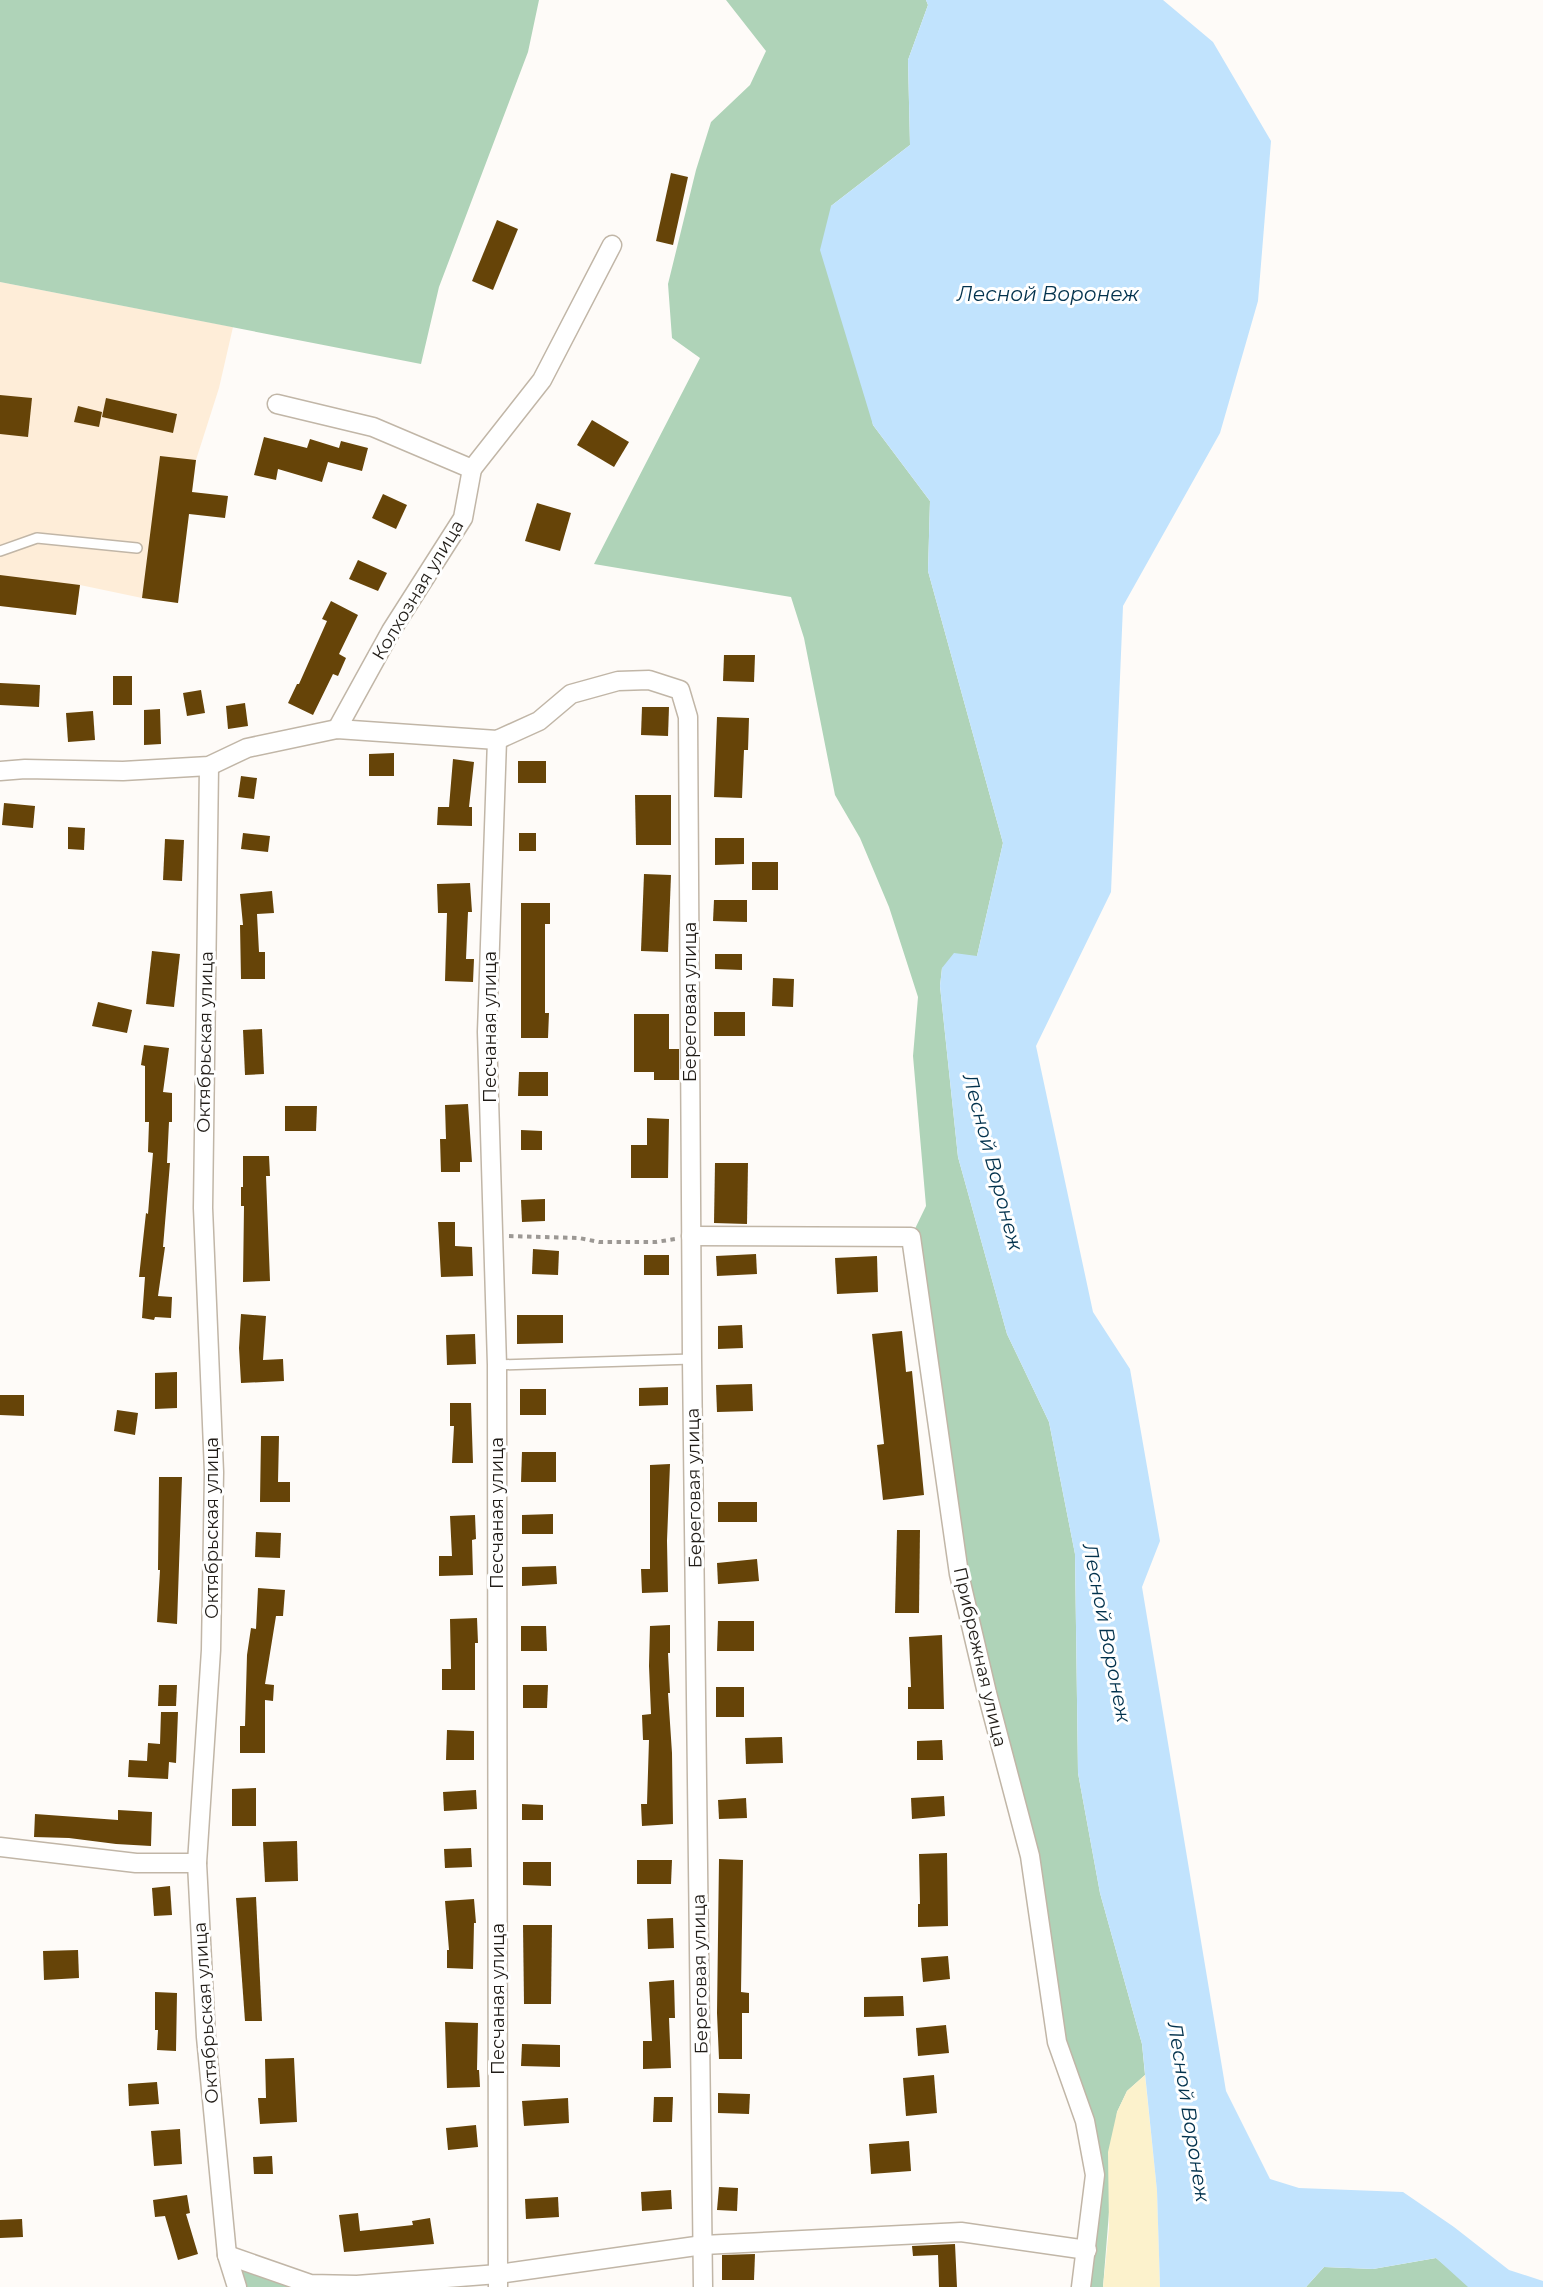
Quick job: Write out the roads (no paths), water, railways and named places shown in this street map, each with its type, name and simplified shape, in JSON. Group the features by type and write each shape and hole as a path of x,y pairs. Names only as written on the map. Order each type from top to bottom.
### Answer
{"street":[{"path":"277,404 373,427 472,469 542,380 612,245"},
{"name":"Колхозная улица","path":"336,729 392,631 463,518 472,469"},
{"name":"Береговая улица","path":"497,740 539,721 571,694 618,681 649,680 680,690 688,717 692,1359 703,2287"},
{"path":"0,771 26,769 123,771 209,766 248,748 336,729 497,740"},
{"name":"Песчаная улица","path":"497,740 487,1032 497,1365 498,2280"},
{"name":"Октябрьская улица","path":"209,766 203,1208 214,1472 211,1650 197,1863 206,2037 227,2255 237,2287"},
{"name":"Прибрежная улица","path":"691,1236 911,1238 959,1574 987,1693 1030,1856 1057,2042 1085,2121 1095,2175 1081,2287"},
{"path":"0,1847 136,1863 197,1863"},
{"path":"227,2255 310,2284 356,2286 498,2280 704,2245 961,2232 1087,2250"}],"lane":[{"path":"0,551 37,538 137,548"},
{"path":"497,1365 692,1359"}],"water":[{"name":"Лесной Воронеж","path":"926,0 1163,0 1213,42 1271,141 1258,301 1220,433 1123,606 1111,892 1036,1046 1093,1312 1130,1369 1160,1541 1142,1587 1226,2091 1270,2179 1299,2188 1403,2192 1454,2227 1509,2270 1543,2281 1543,2287 1468,2287 1436,2258 1373,2269 1324,2267 1306,2287 1160,2287 1157,2191 1142,2044 1100,1893 1078,1773 1075,1554 1049,1422 1007,1334 958,1157 940,986 942,968 954,953 977,956 1003,843 928,571 930,501 873,425 820,250 831,206 910,145 908,60 928,5"}]}
